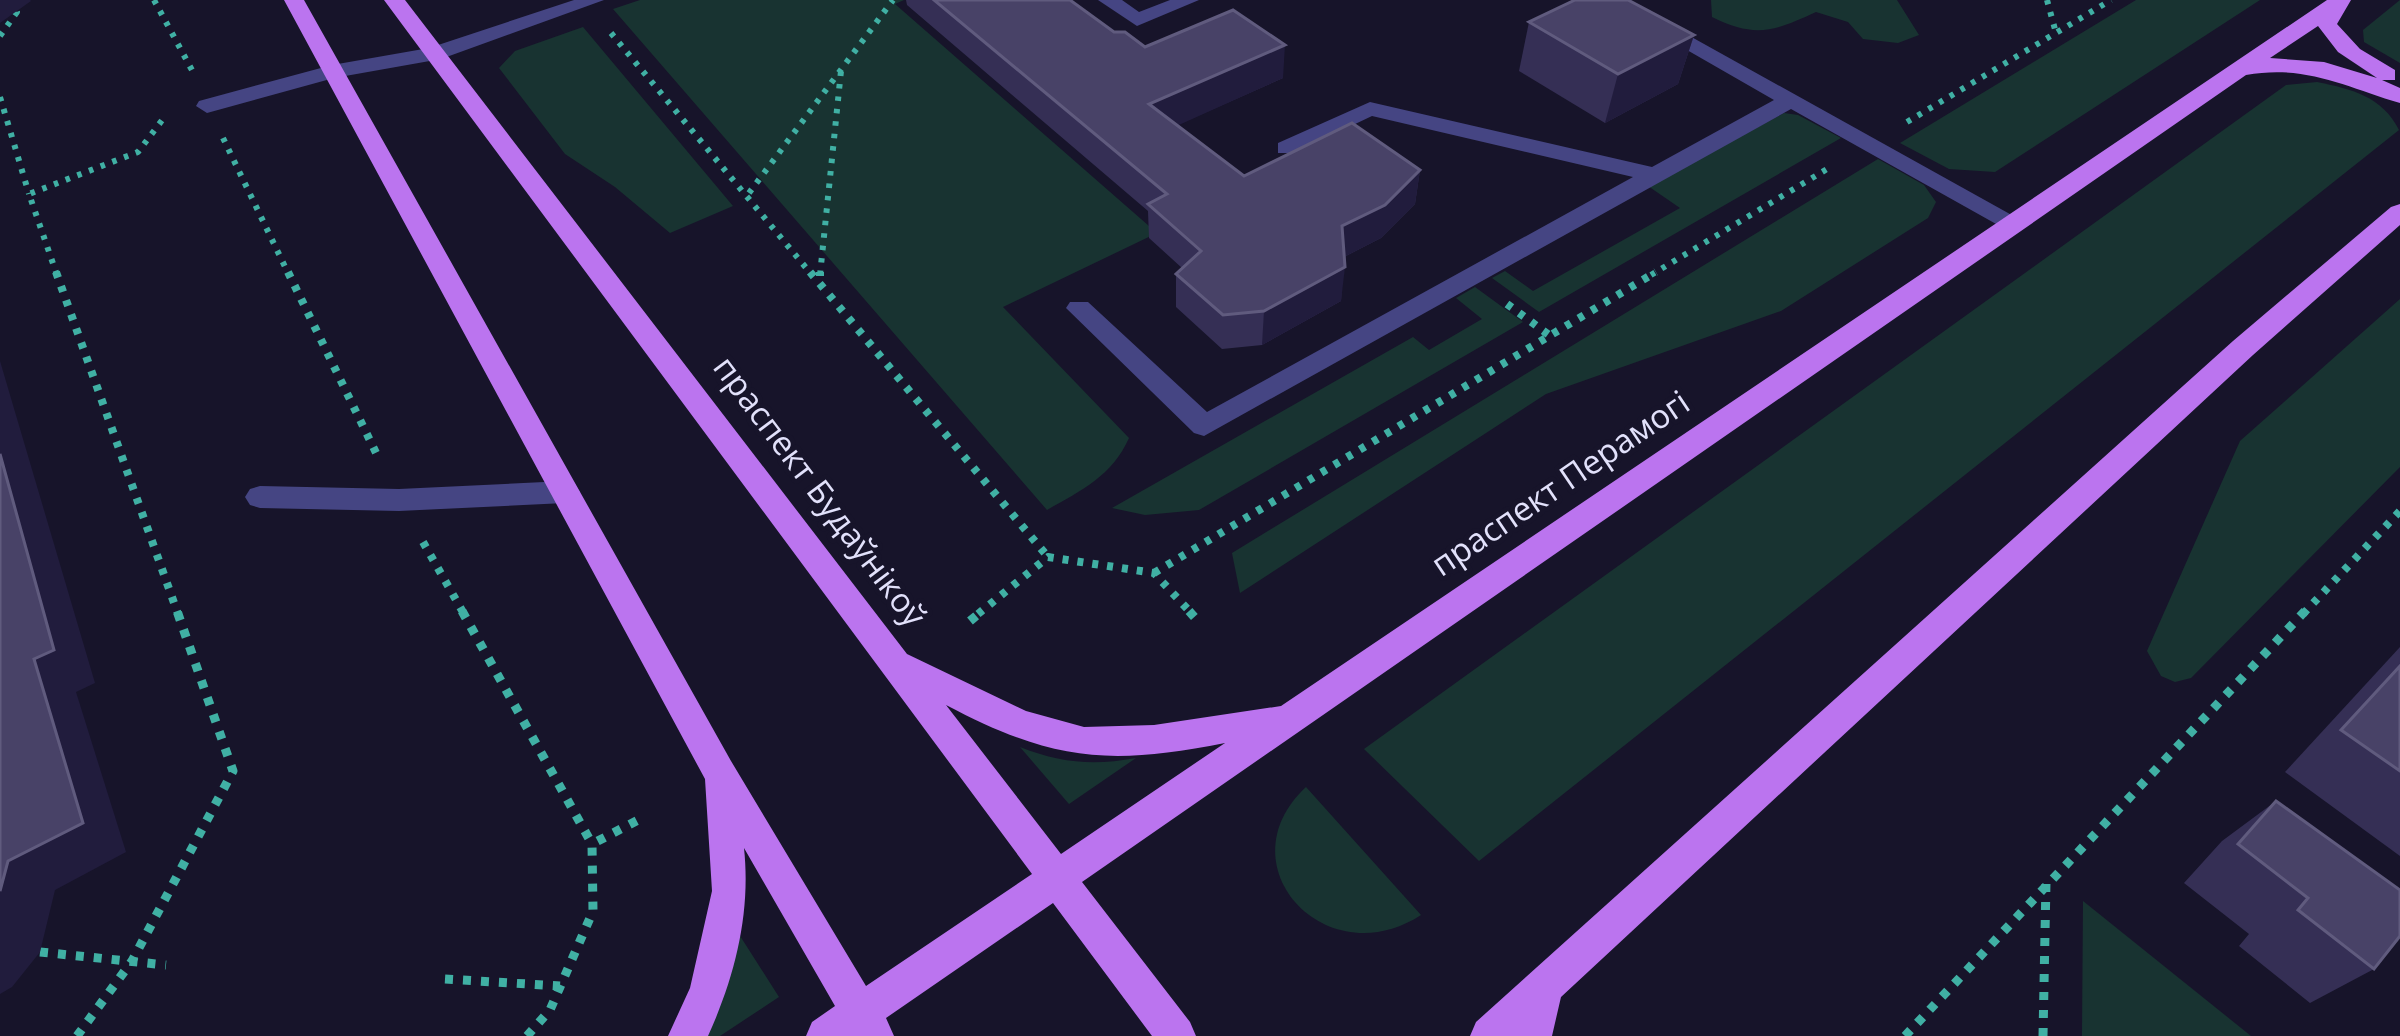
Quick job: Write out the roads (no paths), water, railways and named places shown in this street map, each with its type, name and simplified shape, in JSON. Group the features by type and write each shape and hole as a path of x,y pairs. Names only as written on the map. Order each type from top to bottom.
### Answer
{"main road":[{"path":"294,0 719,772 867,1024"},
{"name":"праспект Будаўнікоў","path":"394,0 1175,1036"},
{"path":"2338,2 2328,13 2333,36 2363,62 2400,80"},
{"name":"праспект Перамогі","path":"826,1036 867,1024 1058,878 2338,2"},
{"path":"2239,70 2276,64 2324,69 2400,96"},
{"path":"1490,1036 2243,348 2400,212"},
{"path":"898,664 1011,720 1085,742 1166,737 1289,718"},
{"path":"688,1036 709,992 730,890 719,772"},
{"path":"1532,1036 1544,988"}],"street":[{"path":"1108,0 1137,20 1189,0"},
{"path":"1610,0 2014,223"},
{"path":"204,97 433,54 590,2"},
{"path":"1079,308 1204,426 1789,100"},
{"path":"1286,148 1370,109 1658,176"},
{"path":"260,497 399,500 565,492"}]}
